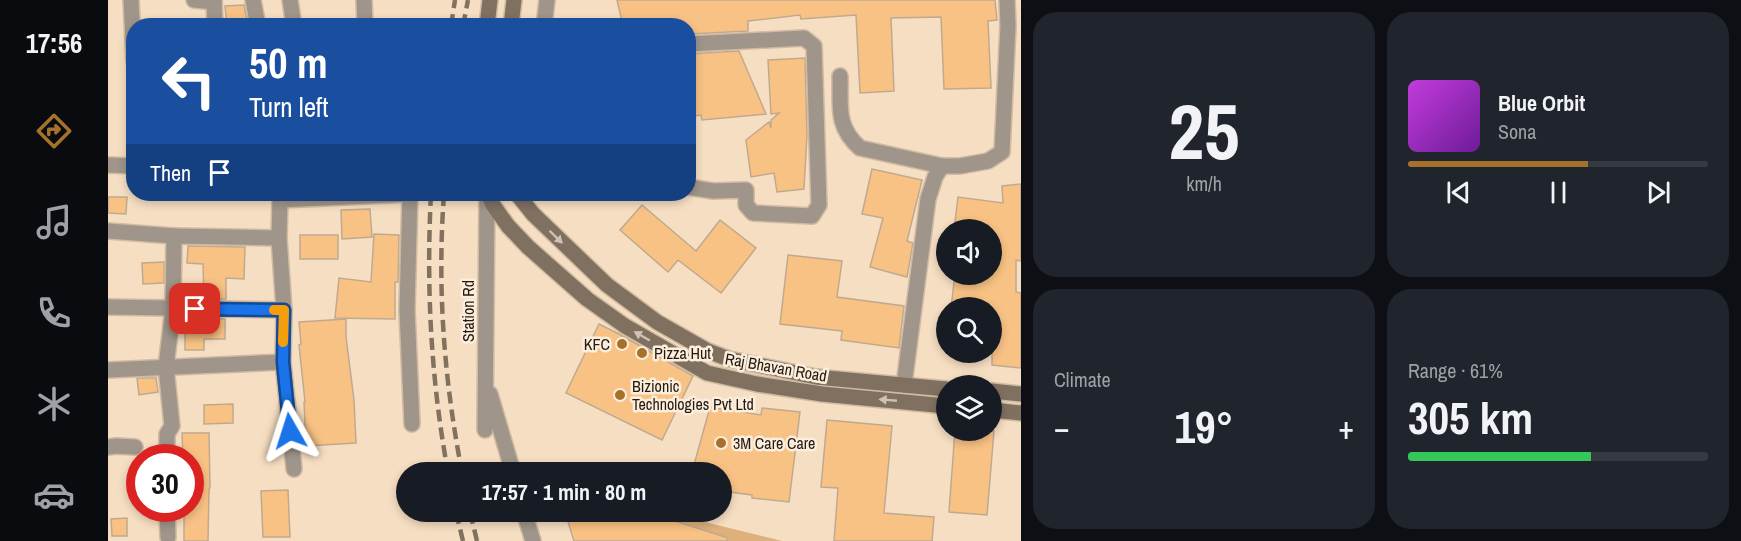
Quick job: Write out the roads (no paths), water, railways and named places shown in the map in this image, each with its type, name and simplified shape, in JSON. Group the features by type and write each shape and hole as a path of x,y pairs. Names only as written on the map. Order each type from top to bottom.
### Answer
{"main road":[{"path":"488,18 490,0"},
{"path":"512,18 514,0"},
{"name":"Raj Bhavan Road","path":"491,201 508,226 528,247 587,299 625,326 707,373 757,384 822,394 936,405"},
{"name":"Raj Bhavan Road","path":"522,201 532,214 607,285 657,322 708,351 729,360 816,377 936,388"},
{"path":"1002,392 1021,394"},
{"path":"1002,411 1021,413"}],"street":[{"path":"131,0 132,18"},
{"path":"194,0 214,1 215,18"},
{"path":"254,0 257,18"},
{"path":"290,0 293,18"},
{"path":"364,0 365,18"},
{"path":"545,18 547,0"},
{"path":"840,75 841,121 846,133 860,148 942,166 960,166 988,161 1002,152 1007,0"},
{"path":"696,44 804,38 814,46 819,205 812,216 753,213 746,205 746,190 713,191 696,188"},
{"path":"108,165 126,166"},
{"path":"904,385 928,200 935,177 942,166"},
{"path":"280,201 279,238 284,310 283,362 294,469"},
{"path":"410,201 407,310 411,424"},
{"name":"Station Rd","path":"484,430 487,201"},
{"path":"108,231 174,236 279,238"},
{"path":"167,444 167,434 172,426 166,367 173,308 174,236"},
{"path":"108,307 284,310"},
{"path":"108,370 283,362"},
{"path":"485,376 510,462"},
{"path":"108,447 126,447"},
{"path":"167,522 168,537"},
{"path":"527,522 533,541"}],"railway":[{"path":"452,18 455,0"},
{"path":"465,18 468,0"},
{"path":"431,201 429,264 431,334 437,403 446,462"},
{"path":"444,201 441,264 444,334 460,462"},
{"path":"458,522 463,541"},
{"path":"472,522 477,541"}],"place":[{"name":"KFC","path":"622,344"},
{"name":"Pizza Hut","path":"642,353"},
{"name":"Bizionic Technologies Pvt Ltd","path":"620,395"},
{"name":"3M Care Care","path":"721,443"}]}
